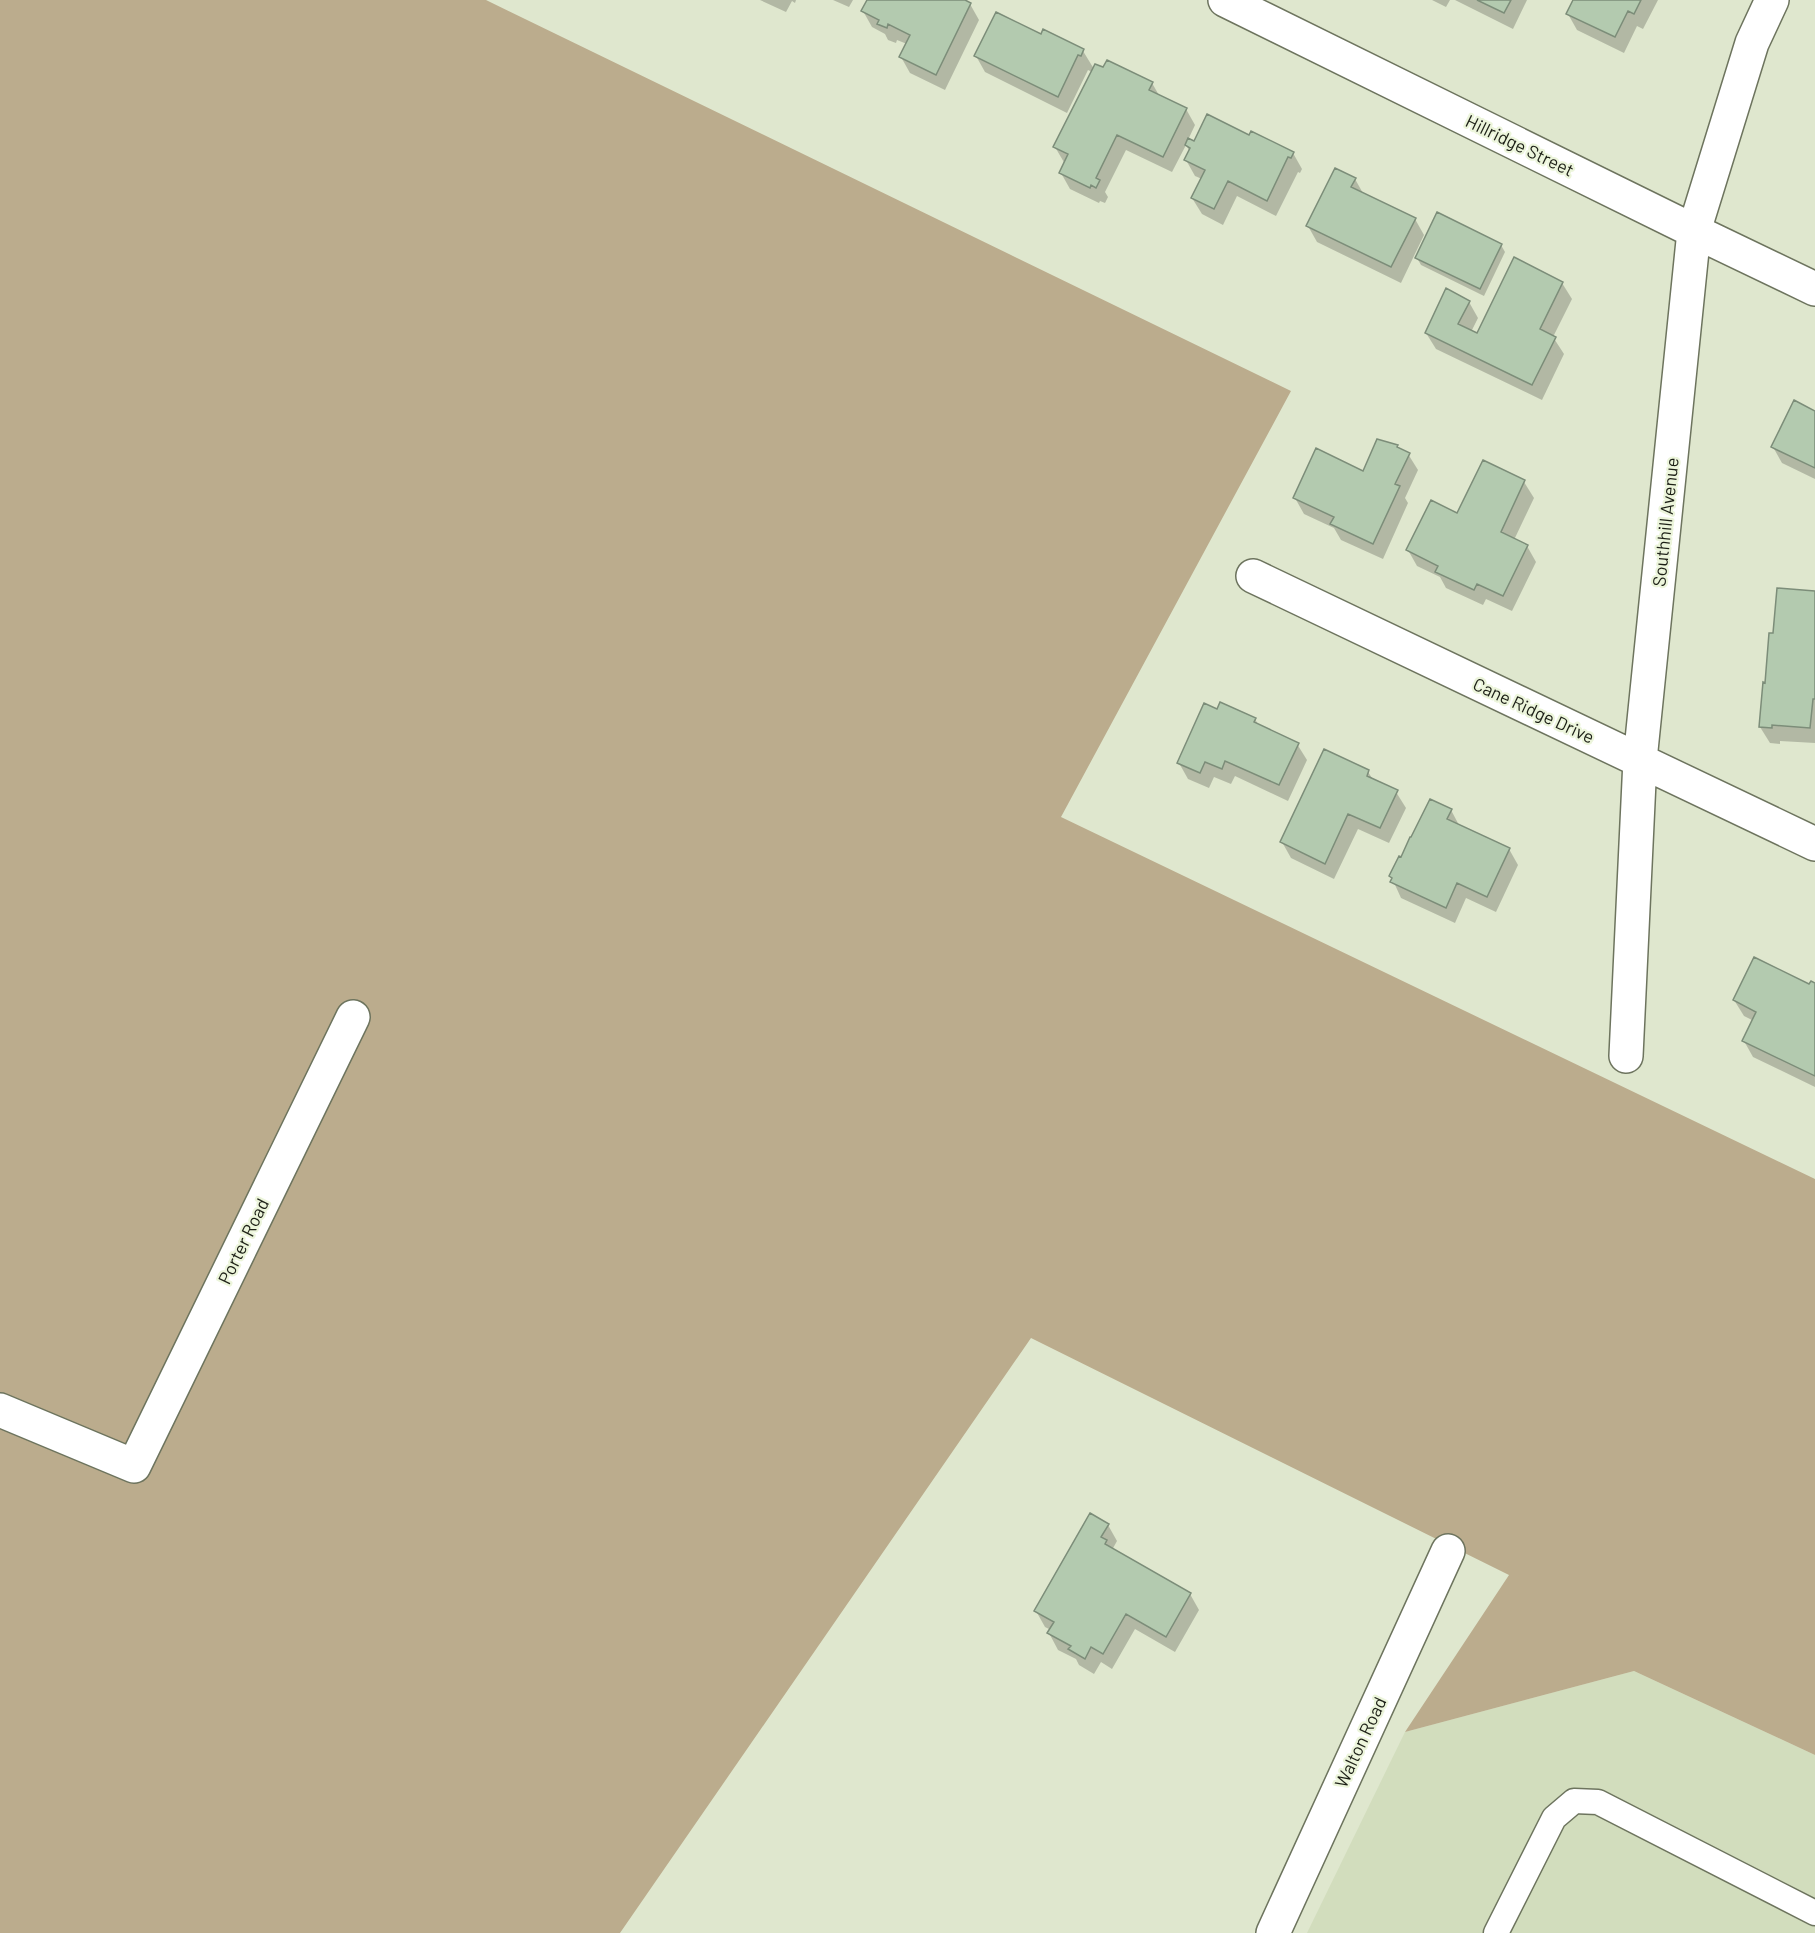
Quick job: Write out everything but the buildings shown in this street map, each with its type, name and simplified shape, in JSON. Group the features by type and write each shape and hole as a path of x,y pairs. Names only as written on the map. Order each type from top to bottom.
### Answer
{"street":[{"name":"Hillridge Street","path":"1225,0 1815,289"},
{"name":"Southhill Avenue","path":"1626,1056 1640,760 1694,231 1752,43 1772,0"},
{"name":"Cane Ridge Drive","path":"1253,576 1815,844"},
{"name":"Porter Road","path":"0,1410 134,1466 353,1017"},
{"name":"Walton Road","path":"1273,1933 1448,1551"}],"lane":[{"path":"1496,1933 1554,1818 1574,1801 1598,1802 1815,1914"}],"shaded area":[{"path":"0,0 486,0 1291,391 1061,817 1815,1179 1815,1755 1634,1671 1405,1732 1509,1575 1031,1338 620,1933 0,1933"},
{"path":"1634,1671 1815,1755 1815,1933 1307,1933 1405,1732"}]}
